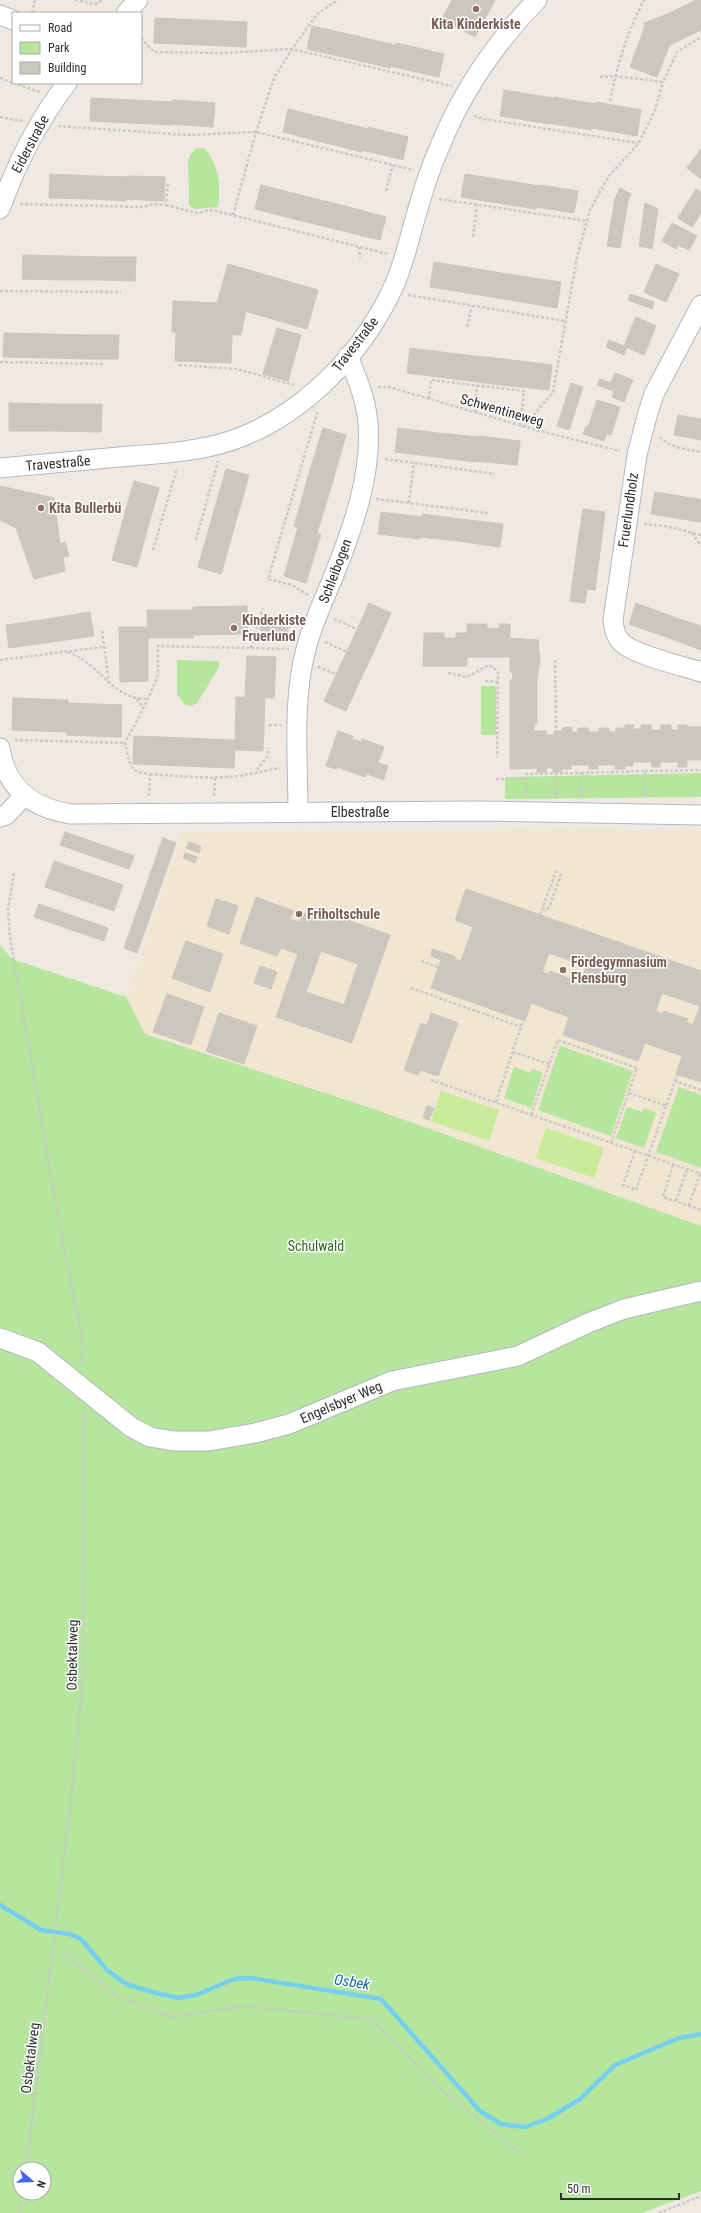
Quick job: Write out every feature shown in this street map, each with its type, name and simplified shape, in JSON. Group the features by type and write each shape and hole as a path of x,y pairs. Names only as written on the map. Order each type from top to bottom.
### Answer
{"street":[{"path":"127,12 138,0"},
{"name":"Travestraße","path":"0,468 178,452 216,445 255,432 291,411 313,394 348,356 371,328 393,289 404,258 420,199 460,101 515,22 537,0"},
{"path":"0,15 12,20"},
{"name":"Eiderstraße","path":"2,205 17,167 40,124 61,90"},
{"name":"Fruerlundholz","path":"701,305 657,388 647,416 637,455 626,522 613,620 615,633 622,642 632,650 701,672"},
{"name":"Schleibogen","path":"298,812 297,698 308,642 347,540 360,497 366,457 368,423 362,388 348,356"},
{"path":"0,817 6,815 24,796 11,780 1,757 4,744"},
{"name":"Elbestraße","path":"24,796 52,811 71,814 556,812 701,815"},
{"name":"Engelsbyer Weg","path":"0,1338 38,1352 131,1427 150,1437 174,1441 209,1440 255,1433 289,1424 392,1381 518,1356 588,1323 624,1309 701,1292"}],"path":[{"path":"32,12 35,0"},
{"path":"75,0 95,4 104,0"},
{"path":"233,215 256,132 274,78 292,49 317,14 338,0"},
{"path":"610,101 615,76 632,22 644,0"},
{"path":"524,427 553,392 577,257 590,210 609,176 638,143 655,110 663,82 677,52 701,37"},
{"path":"142,39 154,52 223,54 292,49 452,86 460,101 484,119 638,143"},
{"path":"600,77 615,76 663,82"},
{"path":"0,78 12,83"},
{"path":"20,84 61,90"},
{"path":"40,124 188,135 256,132 393,164 429,174"},
{"path":"386,191 393,164"},
{"path":"166,205 168,183"},
{"path":"420,199 438,199 477,206 587,221"},
{"path":"149,200 149,205"},
{"path":"2,205 20,204 143,207 149,205 166,205 197,213 210,210 404,258"},
{"path":"473,237 477,206"},
{"path":"359,247 360,258"},
{"path":"393,289 404,295 565,321"},
{"path":"0,291 121,292"},
{"path":"467,327 472,306"},
{"path":"0,362 105,364"},
{"path":"179,365 237,369 300,387 313,394 318,412 268,579 292,585 320,608 357,629"},
{"path":"429,399 431,380 524,390 520,426"},
{"path":"475,412 477,385"},
{"name":"Schwentineweg","path":"362,388 389,387 520,426 637,455"},
{"path":"647,416 659,436 668,444 701,452"},
{"path":"196,540 219,459 216,445"},
{"path":"153,550 178,466 178,452"},
{"path":"366,457 495,474"},
{"path":"410,503 414,463"},
{"path":"360,497 488,513"},
{"path":"626,522 665,526 701,535"},
{"path":"691,532 701,546"},
{"path":"251,648 263,608"},
{"path":"102,630 109,683"},
{"path":"298,767 257,771 244,775 215,777 150,774 134,771 131,766 125,743 144,708 158,676 158,646 251,648 308,642 347,652"},
{"path":"0,660 103,646"},
{"path":"67,651 85,662 109,683 126,695 148,699"},
{"path":"555,660 556,731"},
{"path":"448,673 468,677 489,665 498,673 497,757"},
{"path":"485,681 499,682"},
{"path":"136,698 144,708"},
{"path":"4,744 125,743"},
{"path":"257,771 267,757 268,748"},
{"path":"526,812 526,774 701,770"},
{"path":"644,814 645,771"},
{"path":"556,773 556,812"},
{"path":"580,813 582,773"},
{"path":"149,813 150,774"},
{"path":"496,779 526,778"},
{"path":"540,914 556,870"},
{"path":"542,908 547,908 550,905 562,872"},
{"name":"Osbektalweg","path":"14,874 8,910 10,938 62,1238 82,1337 84,1388 83,1676 78,1737 57,1920 27,2161"},
{"path":"421,961 438,967"},
{"path":"411,988 521,1027"},
{"path":"496,1102 523,1020"},
{"path":"531,1115 558,1040 637,1068 611,1143"},
{"path":"513,1052 549,1064"},
{"path":"635,1151 623,1185 636,1190 678,1074"},
{"path":"431,1080 700,1174 689,1205"},
{"path":"675,1081 701,1090"},
{"path":"628,1093 667,1106"},
{"path":"674,1164 663,1197 701,1210"},
{"path":"676,1201 687,1169"},
{"path":"63,1953 119,1998 174,2017 244,2006 371,2019 439,2088 522,2154"},
{"path":"659,2213 701,2196"},
{"path":"19,2213 21,2201"}],"shaded area":[{"path":"701,830 701,1226 374,1109 144,1034 126,997 183,831"}],"green space":[{"path":"197,148 204,148 209,154 216,168 219,183 218,207 194,209 189,205 188,162 190,155"},
{"path":"177,660 219,661 219,667 197,703 191,706 184,704 177,694"},
{"path":"481,686 496,686 496,735 481,735"},
{"path":"701,773 701,797 505,799 505,777"},
{"name":"Schulwald","path":"0,945 12,959 126,997 145,1034 374,1109 701,1226 701,2191 642,2213 0,2213"},
{"path":"560,1046 633,1071 611,1136 538,1110"},
{"path":"514,1067 530,1073 532,1069 543,1073 531,1108 504,1098"},
{"path":"679,1087 701,1095 701,1168 656,1152"},
{"path":"441,1091 499,1110 489,1141 431,1121"},
{"path":"627,1107 642,1112 644,1108 656,1113 644,1148 616,1138"},
{"path":"546,1128 604,1148 594,1178 536,1158"}],"building":[{"path":"452,0 495,0 475,37 442,19"},
{"path":"696,0 701,0 701,30 678,41 665,15"},
{"path":"665,15 678,41 669,46 657,77 630,67 645,26 644,23"},
{"path":"155,18 202,20 201,45 154,43"},
{"path":"202,20 247,22 246,47 201,45"},
{"path":"312,26 352,35 347,58 307,49"},
{"path":"352,35 395,45 390,68 347,58"},
{"path":"396,43 444,54 439,77 390,66"},
{"path":"504,90 553,98 549,124 500,116"},
{"path":"554,97 596,104 591,130 549,123"},
{"path":"91,98 132,100 131,123 90,121"},
{"path":"132,100 173,102 171,125 131,123"},
{"path":"173,100 215,103 213,127 171,124"},
{"path":"596,102 641,110 637,136 592,128"},
{"path":"288,109 328,119 322,142 283,132"},
{"path":"328,119 368,129 362,152 322,142"},
{"path":"368,127 408,137 403,160 362,150"},
{"path":"701,149 701,179 687,168"},
{"path":"50,174 93,176 92,199 49,198"},
{"path":"465,174 502,180 498,203 461,197"},
{"path":"93,176 127,177 126,201 92,199"},
{"path":"127,176 165,177 164,201 126,199"},
{"path":"502,180 540,186 536,209 498,203"},
{"path":"261,185 304,196 298,220 255,209"},
{"path":"540,185 578,191 574,213 536,207"},
{"path":"620,188 631,194 628,201 620,248 607,246 615,199"},
{"path":"696,189 701,192 701,204 691,197"},
{"path":"304,196 345,206 339,230 298,220"},
{"path":"691,197 701,204 701,213 692,227 678,218"},
{"path":"645,203 658,209 652,249 639,246"},
{"path":"345,206 386,217 380,240 339,230"},
{"path":"672,223 697,236 689,250 678,245 676,249 662,241"},
{"path":"23,255 64,256 64,280 22,279"},
{"path":"64,256 102,257 102,280 64,280"},
{"path":"102,257 136,257 135,281 102,280"},
{"path":"434,262 477,269 473,294 430,287"},
{"path":"228,264 318,290 307,329 217,303"},
{"path":"656,264 679,274 666,302 644,292"},
{"path":"477,269 520,276 516,301 473,294"},
{"path":"520,276 561,282 557,308 516,301"},
{"path":"630,294 654,302 652,309 628,300"},
{"path":"173,301 217,303 246,311 241,335 172,332"},
{"path":"636,317 656,326 644,355 624,346"},
{"path":"277,328 301,335 288,381 263,374"},
{"path":"176,332 232,335 231,363 175,361"},
{"path":"4,333 50,334 50,358 3,357"},
{"path":"50,334 88,335 87,359 50,358"},
{"path":"88,335 119,335 118,359 87,359"},
{"path":"609,340 627,347 624,355 606,347"},
{"path":"410,348 457,354 454,379 407,373"},
{"path":"457,354 504,359 501,385 454,379"},
{"path":"504,359 552,365 549,390 501,385"},
{"path":"615,373 633,380 626,396 608,389"},
{"path":"600,379 611,383 608,389 597,385"},
{"path":"571,383 583,387 569,430 557,426"},
{"path":"614,392 626,396 624,402 612,397"},
{"path":"597,400 620,407 611,435 588,427"},
{"path":"9,403 56,404 56,431 9,431"},
{"path":"56,404 102,404 101,432 56,431"},
{"path":"678,415 701,419 701,440 674,435"},
{"path":"586,426 607,433 604,441 583,434"},
{"path":"323,428 346,435 332,484 308,477"},
{"path":"398,428 438,433 435,457 395,452"},
{"path":"438,433 479,437 476,462 435,457"},
{"path":"479,436 520,441 517,465 476,461"},
{"path":"226,469 249,475 235,525 212,518"},
{"path":"308,477 332,484 317,533 294,526"},
{"path":"134,481 159,488 148,527 123,520"},
{"path":"0,486 54,498 60,544 65,542 69,556 63,557 65,571 34,579 16,528 0,520"},
{"path":"655,492 698,499 694,521 651,514"},
{"path":"698,499 701,500 701,522 694,521"},
{"path":"583,509 605,512 600,552 577,549"},
{"path":"381,512 422,517 419,539 378,534"},
{"path":"422,514 461,519 458,541 419,537"},
{"path":"212,518 235,525 221,574 198,567"},
{"path":"461,519 503,524 500,547 458,541"},
{"path":"123,520 148,527 137,567 112,560"},
{"path":"298,527 321,534 306,583 284,576"},
{"path":"577,549 600,552 595,590 572,587"},
{"path":"572,587 587,589 585,603 570,601"},
{"path":"369,603 391,613 374,651 352,641"},
{"path":"636,603 676,618 669,638 629,624"},
{"path":"247,606 248,634 193,635 193,607"},
{"path":"147,610 193,610 193,638 148,638"},
{"path":"90,612 94,636 51,642 48,619"},
{"path":"262,616 289,622 287,635 260,630"},
{"path":"676,618 701,626 701,650 669,638"},
{"path":"48,619 51,642 9,648 6,625"},
{"path":"467,624 487,624 487,628 499,629 499,624 510,624 510,657 467,657"},
{"path":"119,627 148,627 148,681 120,682"},
{"path":"424,633 444,633 444,638 456,638 456,633 467,633 467,666 423,666"},
{"path":"510,638 538,640 540,660 537,680 513,680 512,672 510,672"},
{"path":"352,641 374,651 363,674 341,664"},
{"path":"247,656 276,657 274,698 245,697"},
{"path":"341,664 363,674 346,711 324,701"},
{"path":"510,680 537,680 537,724 510,724"},
{"path":"236,697 265,698 263,751 235,750"},
{"path":"13,698 68,700 67,732 12,730"},
{"path":"68,703 122,705 121,737 67,735"},
{"path":"510,724 534,724 534,731 546,731 546,735 554,735 554,731 562,731 562,772 553,772 553,768 546,768 546,772 537,772 537,768 510,769"},
{"path":"625,725 634,725 633,729 641,729 641,725 651,725 651,730 661,730 661,725 671,725 671,730 678,730 678,725 687,725 687,767 678,767 678,762 660,762 660,767 652,767 651,762 633,762 633,766 625,766"},
{"path":"572,727 572,732 578,732 578,728 588,728 589,732 599,732 599,728 609,728 609,732 616,732 616,728 625,728 625,769 615,769 615,765 598,765 598,769 589,769 589,765 571,765 571,769 562,769 562,728"},
{"path":"687,727 701,727 701,760 687,760"},
{"path":"338,731 353,736 352,739 361,742 362,739 384,747 378,763 388,766 383,780 367,774 365,777 337,767 336,769 326,766"},
{"path":"134,736 185,738 183,766 133,764"},
{"path":"185,738 235,740 234,768 183,766"},
{"path":"65,832 134,856 129,869 60,845"},
{"path":"163,838 176,843 137,953 124,948"},
{"path":"189,842 201,846 199,853 186,848"},
{"path":"185,853 197,857 195,863 183,858"},
{"path":"54,861 123,885 114,911 45,887"},
{"path":"466,889 701,971 701,1082 676,1074 682,1056 645,1043 638,1061 563,1035 569,1017 531,1003 525,1021 431,988 441,960 431,956 432,949 454,956 455,959 461,961 473,927 455,920","holes":["549,953 586,966 580,985 573,983 574,980 550,971 549,974 542,972","662,993 700,1006 693,1025 686,1022 688,1019 663,1011 662,1014 656,1011"]},
{"path":"256,897 294,911 290,919 299,922 303,913 311,916 298,954 281,948 277,956 240,943"},
{"path":"216,899 238,906 229,934 207,926"},
{"path":"39,904 108,928 104,941 34,917"},
{"path":"314,908 390,935 352,1043 276,1017","holes":["321,951 358,964 344,1005 306,992"]},
{"path":"186,941 223,954 210,992 172,978"},
{"path":"260,966 277,972 271,989 254,983"},
{"path":"167,994 204,1007 191,1045 153,1032"},
{"path":"219,1013 257,1026 244,1064 206,1051"},
{"path":"431,1013 458,1023 438,1076 420,1070 418,1075 404,1070 421,1023 427,1025"},
{"path":"427,1106 434,1108 429,1120 423,1118"}],"waterway":[{"name":"Osbek","path":"0,1905 41,1930 70,1934 81,1939 107,1970 126,1984 152,1992 178,1998 196,1995 234,1979 251,1978 381,1999 480,2111 501,2124 525,2127 547,2119 580,2099 615,2065 679,2038 701,2034"}],"place":[{"name":"Kita Kinderkiste","path":"476,9"},
{"name":"Kita Bullerbü","path":"41,508"},
{"name":"Kinderkiste Fruerlund","path":"234,628"},
{"name":"Friholtschule","path":"299,914"},
{"name":"Fördegymnasium Flensburg","path":"563,970"}]}
